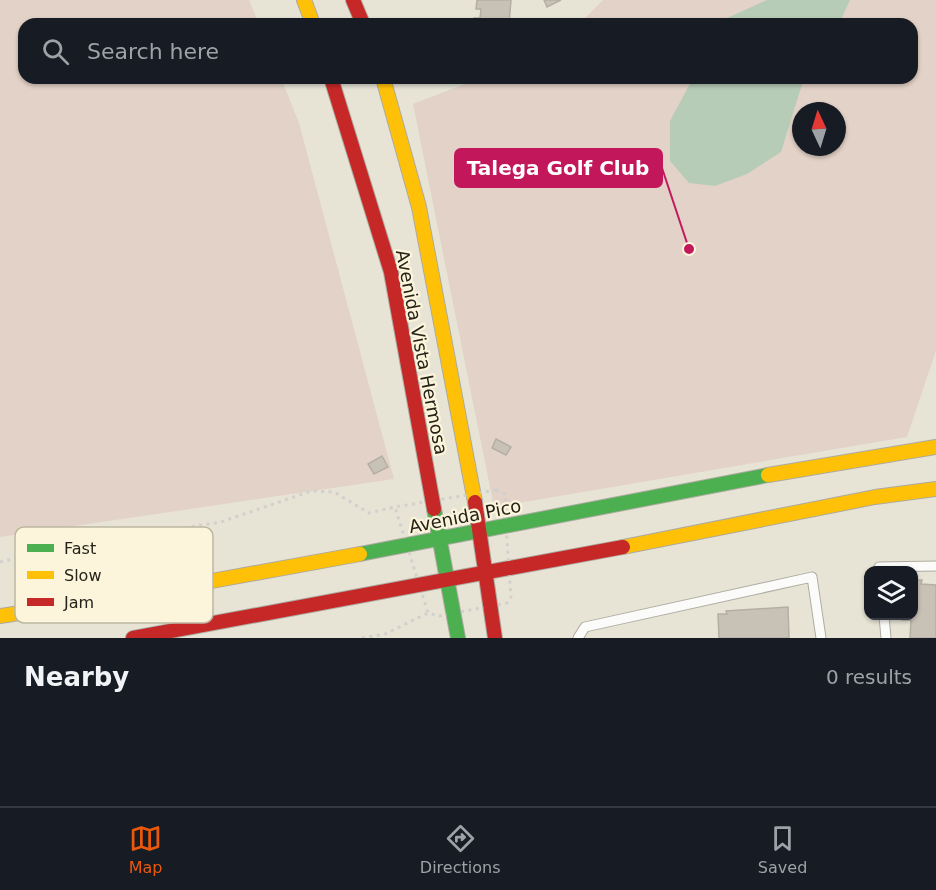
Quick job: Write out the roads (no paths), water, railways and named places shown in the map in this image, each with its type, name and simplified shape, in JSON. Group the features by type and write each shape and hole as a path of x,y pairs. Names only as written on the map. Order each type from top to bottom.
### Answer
{"main road":[{"path":"304,0 311,18"},
{"path":"353,0 360,18"},
{"name":"Avenida Vista Hermosa","path":"333,84 392,272 458,638"},
{"name":"Avenida Vista Hermosa","path":"385,84 419,207 481,532 495,638"},
{"name":"Avenida Pico","path":"213,581 481,532 750,478 936,447"},
{"path":"213,623 485,570 696,533 875,496 936,489"},
{"name":"Avenida Pico","path":"0,616 15,614"},
{"path":"133,638 212,623"}],"lane":[{"path":"918,566 936,566"},
{"path":"578,638 585,627 812,577 821,638"},
{"path":"884,620 886,638"}],"place":[{"name":"Talega Golf Club","path":"689,249"}]}
